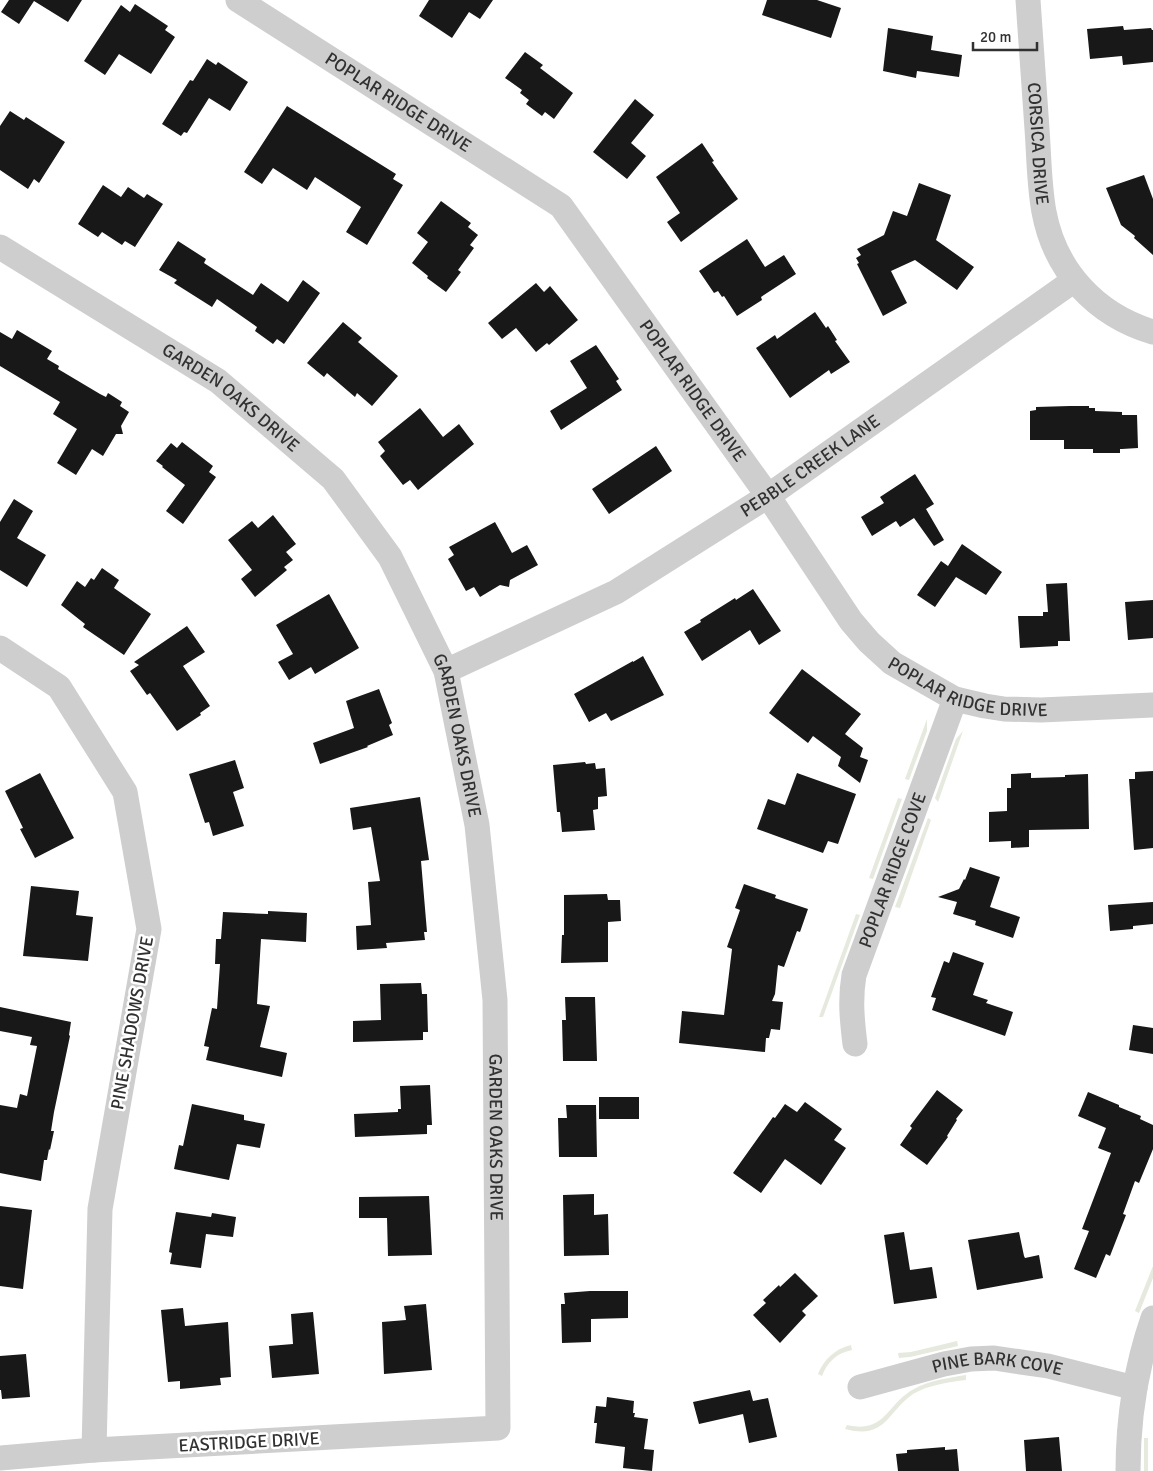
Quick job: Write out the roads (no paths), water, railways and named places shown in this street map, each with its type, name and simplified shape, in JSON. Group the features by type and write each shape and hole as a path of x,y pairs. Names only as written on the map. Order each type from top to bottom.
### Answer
{"street":[{"name":"POPLAR RIDGE DRIVE","path":"238,0 561,206 768,496 851,621 869,642 892,663 954,699 985,706 1023,710 1074,710 1153,705"},
{"name":"CORSICA DRIVE","path":"1028,0 1044,213 1053,243 1073,281"},
{"name":"GARDEN OAKS DRIVE","path":"0,247 218,382 333,479 390,557 446,671 477,825 495,1000 498,1428"},
{"name":"PEBBLE CREEK LANE","path":"446,671 616,592 768,496 1073,281"},
{"path":"1073,281 1105,310 1122,320 1153,332"},
{"name":"PINE SHADOWS DRIVE","path":"0,648 58,687 125,792 149,929 100,1209 94,1450"},
{"name":"POPLAR RIDGE COVE","path":"855,1044 851,1010 854,975 954,699"},
{"path":"1128,1471 1134,1388 1153,1318"},
{"name":"PINE BARK COVE","path":"860,1387 944,1364 971,1359 994,1358 1048,1366 1134,1388"},
{"name":"EASTRIDGE DRIVE","path":"0,1458 94,1450 498,1428"}]}
